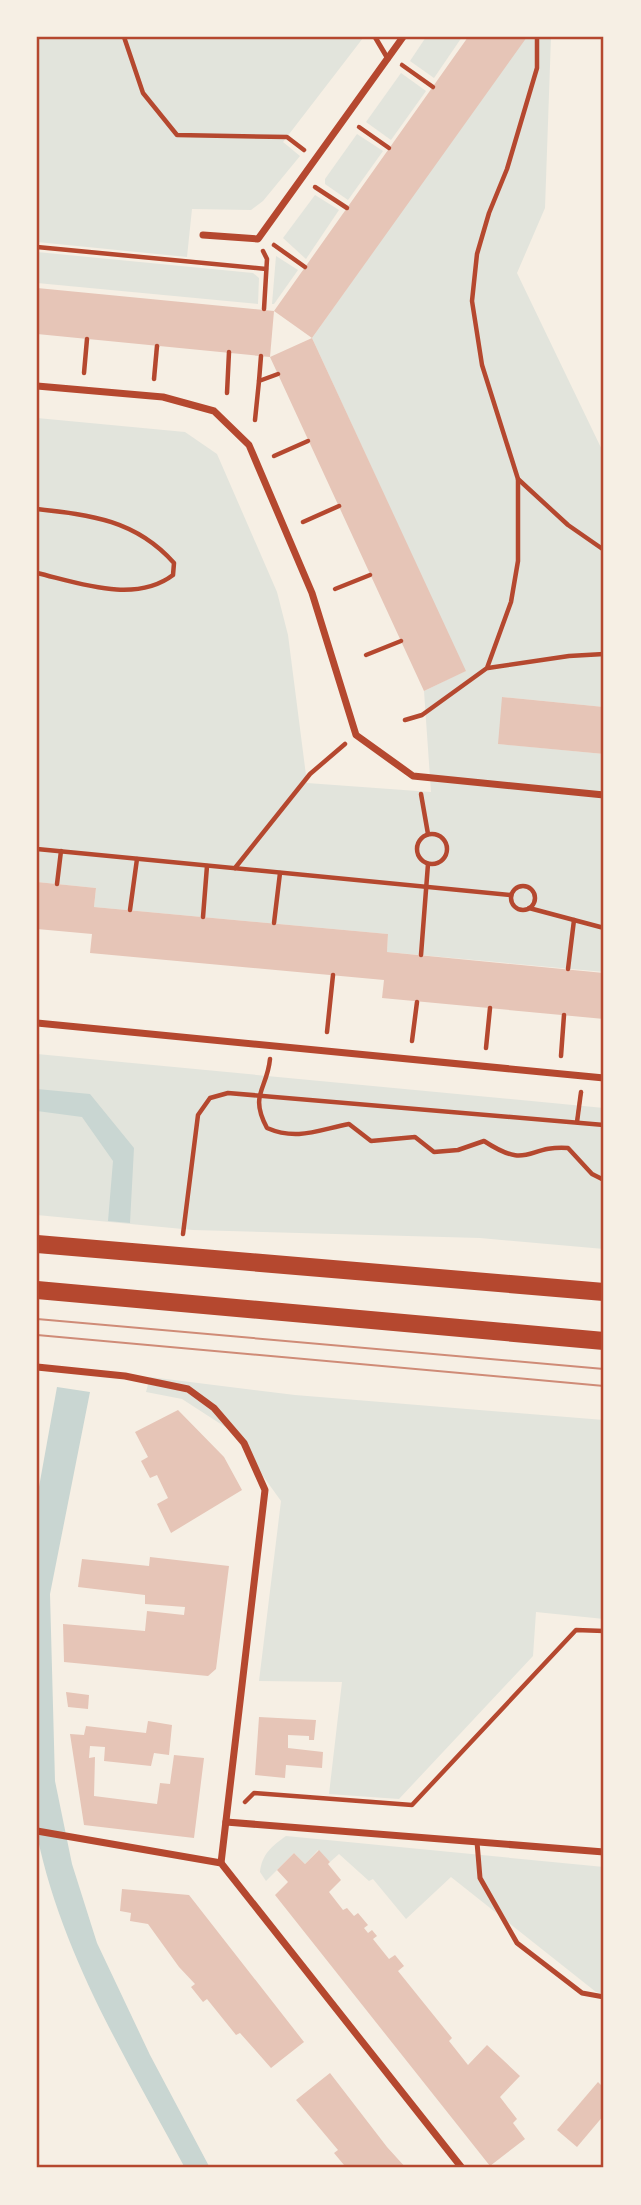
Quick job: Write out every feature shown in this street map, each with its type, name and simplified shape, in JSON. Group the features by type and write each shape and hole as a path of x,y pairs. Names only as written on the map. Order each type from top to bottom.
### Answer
{"main road":[{"path":"37,1244 604,1292"},
{"path":"37,1290 604,1340"}],"street":[{"path":"203,234 258,239 403,37"},
{"path":"37,386 163,397 214,411 250,445 312,593 356,735 413,776 604,795"},
{"path":"37,1023 604,1078"},
{"path":"37,1367 125,1376 188,1389 214,1408 244,1443 265,1490 221,1863"},
{"path":"226,1822 604,1852"},
{"path":"37,1831 221,1863 462,2168"}],"lane":[{"path":"375,37 388,59"},
{"path":"477,1842 480,1878 517,1943 582,1993 604,1997"}],"path":[{"path":"124,37 143,93 177,135 287,137"},
{"path":"487,668 513,588 518,548 518,479 482,365 472,301 477,254 507,169 537,68 537,37"},
{"path":"401,65 433,87"},
{"path":"358,126 389,148"},
{"path":"314,186 347,208"},
{"path":"258,239 267,259 264,309"},
{"path":"274,245 305,267"},
{"path":"37,247 266,269"},
{"path":"84,373 87,339"},
{"path":"154,379 157,346"},
{"path":"227,393 229,352"},
{"path":"255,420 261,356"},
{"path":"259,381 278,374"},
{"path":"274,456 309,441"},
{"path":"518,479 568,525 604,550"},
{"path":"303,522 339,506"},
{"path":"37,509 82,514 131,527 161,548 174,563 173,575 160,585 130,589 107,589 37,573"},
{"path":"335,589 370,575"},
{"path":"366,655 401,641"},
{"path":"405,720 422,715 487,668 569,656 604,654"},
{"path":"234,868 310,774 356,735"},
{"path":"418,776 428,834"},
{"path":"428,834 441,837 447,851 438,863 428,864 419,858 416,849 420,840 428,834"},
{"path":"37,849 510,895"},
{"path":"57,884 61,852"},
{"path":"130,910 137,859"},
{"path":"421,956 428,864"},
{"path":"203,917 207,866"},
{"path":"274,923 280,873"},
{"path":"510,895 518,887 529,888 535,898 529,908"},
{"path":"510,895 514,906 521,909 529,908 604,928"},
{"path":"568,969 574,920"},
{"path":"327,1032 332,975"},
{"path":"412,1041 417,1002"},
{"path":"486,1048 490,1009"},
{"path":"561,1056 564,1016"},
{"path":"183,1234 198,1115 210,1098 228,1093 604,1125"},
{"path":"260,1094 258,1111 267,1128 284,1135 303,1136 349,1124 371,1141 415,1137 434,1152 458,1150 484,1141 507,1155 520,1157 557,1147 568,1148 592,1174 604,1180"},
{"path":"226,1822 254,1793 412,1805 576,1630 604,1631"}],"shaded area":[{"path":"37,37 363,38 283,142 300,156 263,201 251,210 192,209 187,257 37,242"},
{"path":"426,37 462,37 434,78 410,61"},
{"path":"525,37 551,37 545,208 517,273 604,454 604,707 503,697 499,744 604,754 604,972 387,952 388,934 94,907 96,888 37,882 37,418 185,432 217,454 277,592 288,635 307,783 431,792 424,691 465,671 312,338"},
{"path":"401,73 426,91 391,140 366,122"},
{"path":"357,134 383,151 348,200 325,184 325,179"},
{"path":"315,195 339,210 306,259 283,238"},
{"path":"37,252 253,273 259,278 258,304 37,283"},
{"path":"276,256 298,270 272,304"},
{"path":"37,1054 604,1108 604,1249 480,1238 193,1230 37,1215"},
{"path":"37,1089 90,1094 134,1148 130,1223 108,1221 113,1161 82,1117 37,1111"},
{"path":"150,1377 295,1395 604,1420 604,1619 536,1612 533,1656 399,1799 329,1794 342,1682 259,1681 281,1501 230,1430 182,1399 146,1392"},
{"path":"57,1387 90,1392 50,1594 55,1781 72,1864 97,1943 150,2055 210,2168 185,2168 119,2047 63,1923 48,1880 37,1835 37,1498"},
{"path":"286,1836 604,1867 604,1994 596,1992 451,1877 406,1919 373,1879 369,1881 339,1854 330,1862 318,1850 305,1864 294,1853 266,1881 260,1872 265,1855"}],"building":[{"path":"468,37 527,37 312,338 274,311"},
{"path":"37,288 274,311 270,357 37,334"},
{"path":"312,338 466,671 424,691 270,357"},
{"path":"502,697 604,707 604,754 498,744"},
{"path":"37,882 96,888 94,907 388,934 387,952 604,973 604,1019 382,998 384,980 90,953 92,934 37,929"},
{"path":"178,1410 224,1457 242,1490 171,1533 157,1504 168,1498 157,1475 150,1478 141,1461 148,1457 135,1432"},
{"path":"150,1557 229,1566 216,1669 208,1676 64,1662 63,1624 145,1631 147,1611 184,1615 185,1607 145,1604 145,1595 78,1587 82,1559 149,1566"},
{"path":"66,1692 89,1695 88,1709 68,1707"},
{"path":"259,1717 316,1720 314,1740 309,1740 309,1736 288,1735 288,1748 323,1752 322,1768 286,1765 285,1778 255,1775"},
{"path":"148,1721 172,1725 169,1755 154,1753 151,1766 104,1761 105,1747 90,1746 89,1758 95,1757 94,1796 157,1804 160,1783 170,1784 174,1755 204,1758 194,1838 84,1825 70,1734 84,1735 86,1726 146,1733"},
{"path":"319,1850 341,1880 329,1892 343,1910 347,1908 354,1916 358,1913 368,1925 364,1928 368,1933 372,1930 377,1936 373,1939 389,1959 395,1955 404,1966 398,1971 452,2038 449,2041 468,2065 487,2045 520,2076 500,2097 517,2119 513,2123 525,2139 490,2166 275,1895 288,1882 277,1870 294,1853 305,1864"},
{"path":"122,1889 189,1895 304,2042 271,2068 240,2033 236,2035 207,1999 203,2002 191,1987 195,1984 179,1967 148,1924 130,1921 131,1913 120,1911"},
{"path":"330,2073 406,2168 340,2168 344,2165 334,2153 338,2150 296,2100"},
{"path":"598,2082 604,2088 604,2115 577,2147 557,2130"}],"tram line":[{"path":"37,1319 604,1369"},
{"path":"37,1335 604,1386"}]}
